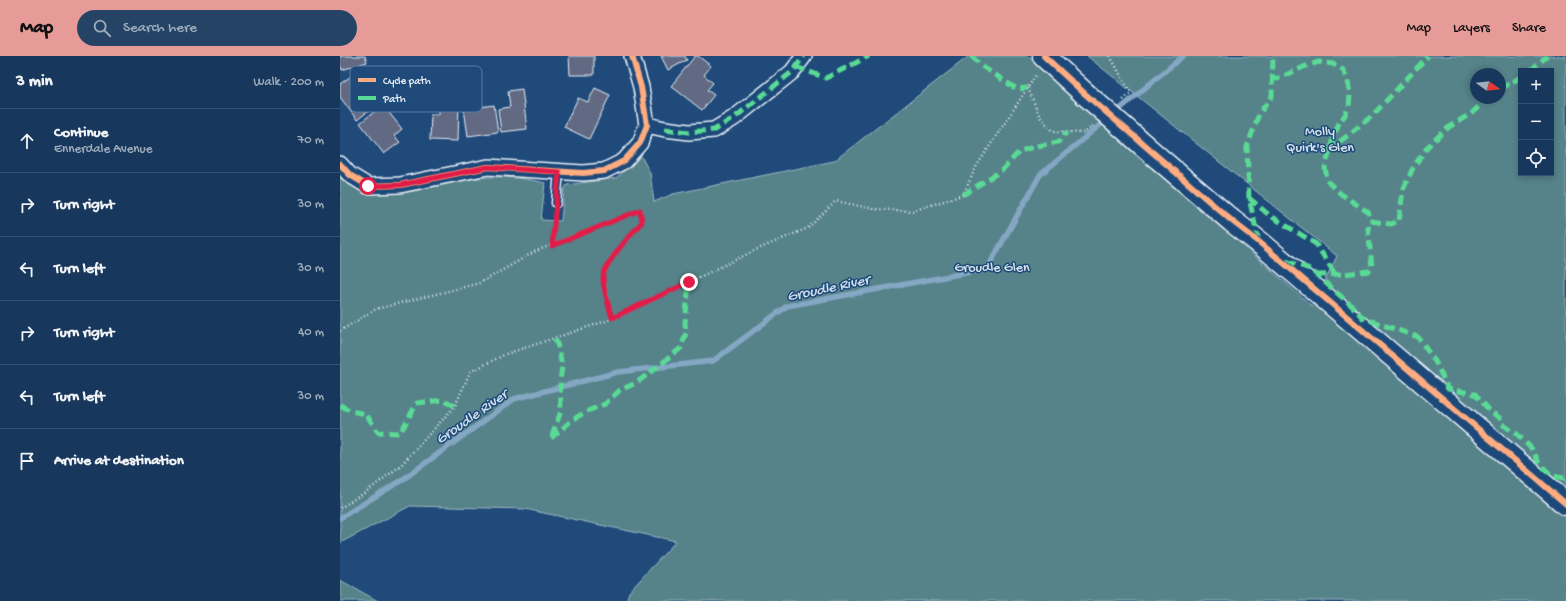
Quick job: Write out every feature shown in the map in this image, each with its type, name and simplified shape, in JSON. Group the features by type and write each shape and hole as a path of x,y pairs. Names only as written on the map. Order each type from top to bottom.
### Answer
{"highway":[{"path":"1046,57 1084,93 1157,157 1566,504"}],"street":[{"path":"340,164 350,175 368,186 400,185 488,167 583,174 604,171 624,161 640,143 647,125 642,87 632,56"},
{"path":"647,125 689,132 714,130 734,118 792,72 804,56"}],"lane":[{"path":"556,203 559,172"}],"path":[{"path":"1110,56 1130,94 1119,104"},
{"path":"340,508 366,492 400,466 455,406 470,372 506,354 612,318 758,249 808,228 836,201 874,209 912,210 963,195 976,168 1028,88 1046,57"},
{"path":"1028,88 1040,117 1053,131 1084,133 1096,123"},
{"path":"552,246 556,203"},
{"path":"340,331 376,309 480,283 536,251 552,246 640,210 642,222 624,241 613,256 603,277 612,318"}],"green space":[{"path":"969,56 1028,56 1312,306 1337,256 1087,56 1566,56 1566,601 626,601 629,592 676,541 525,509 410,506 340,543 340,178 354,187 370,192 386,193 420,190 469,179 488,177 508,177 536,181 545,183 541,220 561,221 564,189 567,185 616,178 641,156 650,173 654,202 673,194 834,161"},
{"path":"340,580 378,601 340,601"}],"building":[{"path":"340,56 365,56 367,62 350,66 350,67 342,70"},
{"path":"569,56 594,56 594,75 570,75"},
{"path":"661,56 685,56 687,60 668,70"},
{"path":"695,56 698,56 711,66 704,75 713,83 707,90 714,95 702,110 671,86"},
{"path":"350,77 350,111 340,97 340,84"},
{"path":"595,88 610,95 589,139 564,127 578,98 588,102"},
{"path":"522,89 527,129 501,132 498,109 510,107 508,91"},
{"path":"494,105 498,132 468,136 464,112 482,112 482,107"},
{"path":"351,112 367,112 357,120"},
{"path":"374,112 389,112 402,129 394,136 400,142 384,154 360,123"},
{"path":"439,112 459,112 458,141 430,140 431,114 439,114"}],"waterway":[{"name":"Groudle River","path":"1114,114 1183,56"},
{"name":"Groudle River","path":"340,518 402,480 514,399 618,372 713,361 787,306 987,269 1040,175 1107,119"}],"marked path":[{"path":"665,129 689,132 714,130 734,118 792,72 804,56"},
{"path":"796,67 826,78 869,56"},
{"path":"971,56 983,67 1017,89 1027,88"},
{"path":"1259,242 1249,198 1247,147 1259,114 1272,96 1273,56"},
{"path":"1328,151 1372,116 1428,56"},
{"path":"1533,68 1547,56"},
{"path":"1271,76 1277,79 1319,62 1333,64 1343,70 1348,81 1350,95 1349,106 1339,123 1333,138 1325,168 1328,182 1341,194 1368,212 1371,221"},
{"path":"1506,86 1518,79"},
{"path":"1316,275 1369,271 1372,267 1368,228 1371,221 1391,224 1399,221 1403,190 1413,168 1427,147 1449,127 1472,113 1482,104"},
{"path":"963,195 1002,170 1020,151 1058,142 1067,132"},
{"path":"1249,198 1269,215 1316,244 1335,274"},
{"path":"1286,261 1310,269 1352,306 1363,318 1418,337 1436,363 1448,389 1475,394 1491,412 1500,418 1502,424 1517,434 1532,449 1539,463 1548,472 1558,477 1566,477"},
{"path":"551,438 571,421 585,412 605,404 620,390 636,383 681,348 686,333 685,324 689,282"},
{"path":"552,436 561,411 560,380 562,367 555,338"},
{"path":"340,405 351,411 366,414 378,432 400,433 417,403 444,400 455,406"}],"cycle path":[{"path":"340,164 350,175 368,186 400,185 488,167 583,173 604,171 624,161 640,143 647,125 641,87 632,56"},
{"path":"1044,56 1084,93 1232,221 1259,242 1566,504"}],"route":[{"path":"368,186 400,185 488,167 559,172 552,246 640,210 642,222 624,241 613,256 603,277 612,318 689,282"}],"park label":[{"name":"Molly Quirk's Glen","path":"1320,138"},
{"name":"Groudle Glen","path":"992,266"}]}
